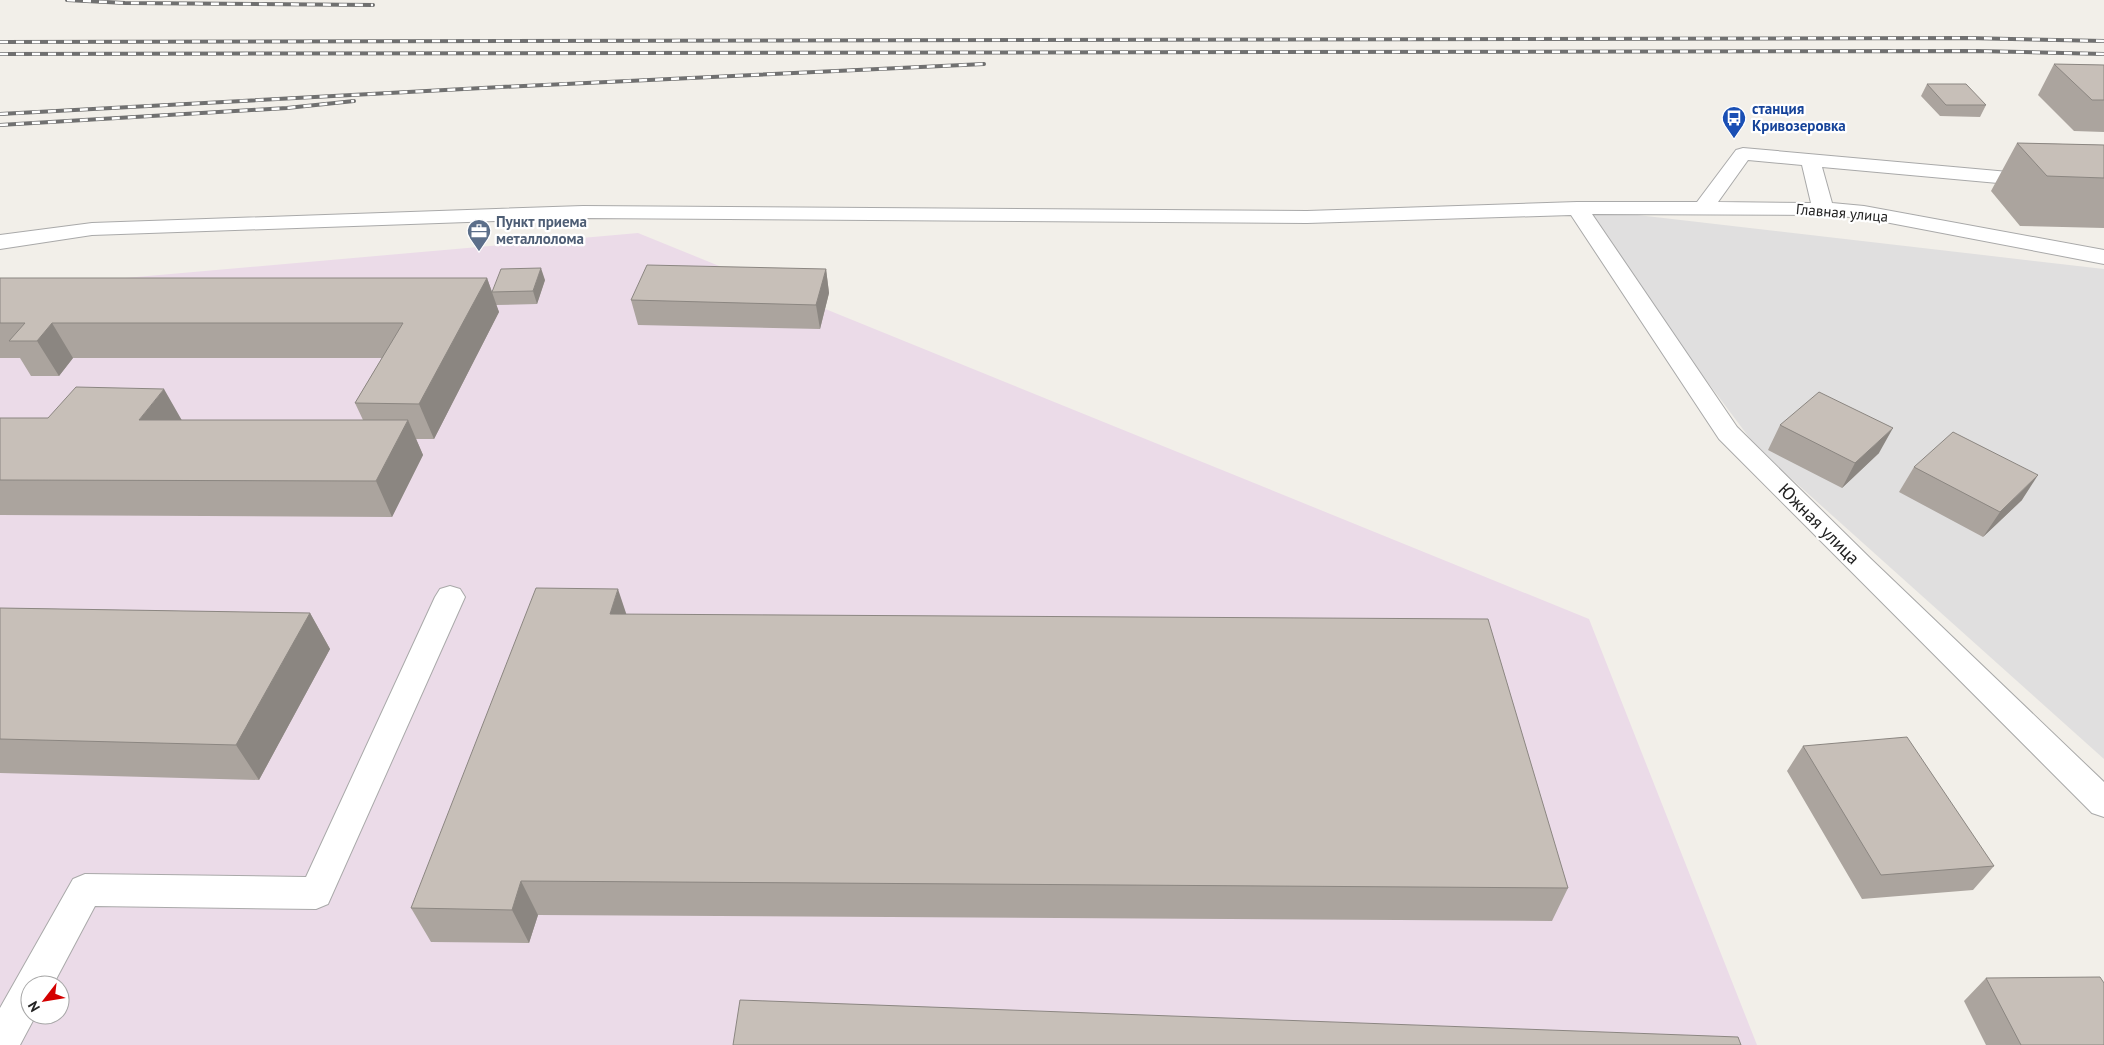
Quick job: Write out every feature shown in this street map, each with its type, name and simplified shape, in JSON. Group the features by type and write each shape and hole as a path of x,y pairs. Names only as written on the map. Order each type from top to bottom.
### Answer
{"street":[{"path":"1702,208 1743,154 2031,180 2104,183"},
{"path":"1810,159 1823,209"},
{"name":"Главная улица","path":"0,242 92,229 583,212 1307,217 1577,208 1702,208 1823,209 1864,212 2104,257"},
{"name":"Южная улица","path":"1577,208 1728,433 1861,566 2104,803"},
{"path":"38,975 85,890 316,893 450,597"},
{"path":"0,1045 20,1008"}],"shaded area":[{"path":"1577,208 2104,269 2104,759 1757,448"},
{"path":"638,233 1589,619 1757,1045 0,1045 0,289"}],"building":[{"path":"2054,64 2104,65 2104,100 2092,100"},
{"path":"1927,84 1966,84 1986,105 1946,105"},
{"path":"2017,143 2104,145 2104,178 2047,176"},
{"path":"647,265 826,269 816,305 631,300"},
{"path":"541,268 533,291 492,292 501,269"},
{"path":"0,278 487,278 419,404 355,403 403,323 52,323 37,341 9,341 25,323 0,323"},
{"path":"76,387 164,389 139,420 408,420 376,481 0,480 0,418 48,418"},
{"path":"1819,392 1893,428 1855,463 1780,425"},
{"path":"1953,432 2038,475 2000,512 1914,467"},
{"path":"536,588 618,589 610,614 1488,619 1568,888 521,881 512,910 411,908"},
{"path":"0,608 310,613 236,745 0,739"},
{"path":"1907,737 1994,866 1881,875 1803,746"},
{"path":"2100,977 2104,983 2104,1045 2021,1045 1986,978"},
{"path":"740,1000 1738,1037 1741,1045 733,1045"}],"railway":[{"path":"67,0 125,3 373,5"},
{"path":"0,42 1967,38 2104,41"},
{"path":"0,54 1976,51 2104,54"},
{"path":"0,114 501,87 984,64"},
{"path":"0,125 287,108 354,101"}],"place":[{"name":"станция Кривозеровка","path":"1734,139"},
{"name":"Пункт приема металлолома","path":"479,252"}]}
